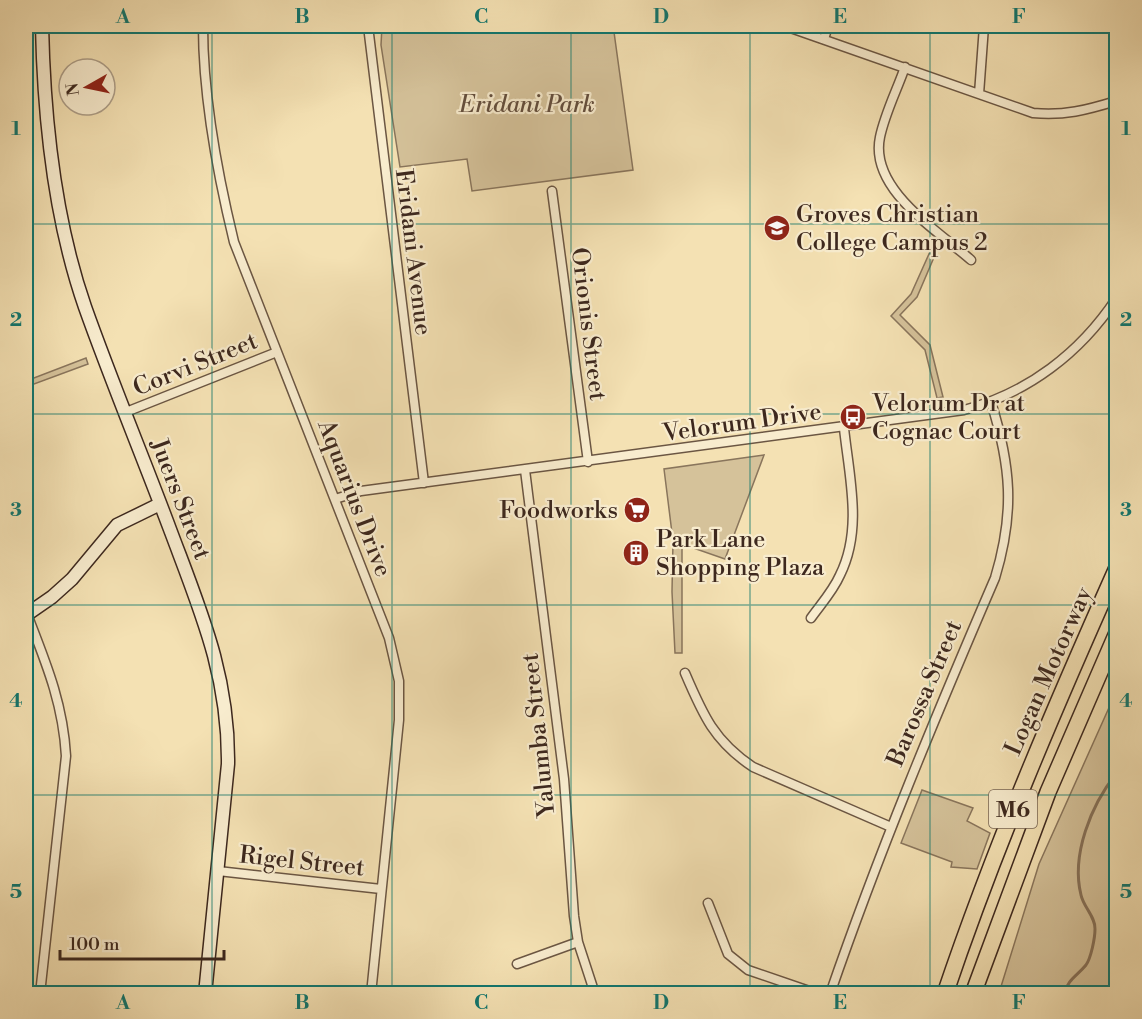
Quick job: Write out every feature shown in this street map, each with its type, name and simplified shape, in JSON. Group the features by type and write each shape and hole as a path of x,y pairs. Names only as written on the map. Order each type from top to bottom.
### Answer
{"highway":[{"name":"Logan Motorway","path":"945,993 979,897 1037,748 1116,570"},
{"name":"Logan Motorway","path":"973,993 1034,829 1116,635"}],"street":[{"name":"Juers Street","path":"42,26 50,144 71,263 206,624 224,692 228,729 228,764 205,993"},
{"name":"Aquarius Drive","path":"203,26 207,85 221,185 234,242 389,638 399,681 399,720 371,993"},
{"name":"Eridani Avenue","path":"368,26 424,483"},
{"path":"785,26 1033,112 1059,115 1082,112 1116,101"},
{"path":"824,39 828,26"},
{"path":"979,94 984,26"},
{"path":"904,67 880,137 879,156 884,172 893,189 908,206 971,260"},
{"name":"Orionis Street","path":"552,191 588,462"},
{"name":"Velorum Drive","path":"335,499 361,491 944,414 991,402 1038,377 1063,359 1090,334 1116,299"},
{"name":"Corvi Street","path":"126,412 277,352"},
{"name":"Barossa Street","path":"830,993 919,752 995,578 1003,550 1010,485 1004,446 991,402"},
{"path":"811,618 839,578 852,541 854,518 844,428"},
{"name":"Yalumba Street","path":"525,471 564,779 574,916 578,942 595,993"},
{"path":"40,993 66,756 64,720 55,686 26,614 52,597 72,579 117,525 160,504"},
{"path":"685,673 705,721 735,754 753,767 891,827"},
{"name":"Rigel Street","path":"218,871 381,889"},
{"path":"708,903 728,954 748,970 818,993"},
{"path":"517,964 578,942"}],"green space":[{"name":"Eridani Park","path":"382,26 616,26 614,32 633,170 472,191 467,159 400,167 381,45"},
{"path":"933,245 938,248 917,297 900,315 930,345 943,397 937,398 925,350 891,316 911,294"},
{"path":"86,358 88,364 26,387 26,381"},
{"path":"764,455 725,559 682,544 682,653 675,653 672,592 673,541 664,469"},
{"path":"1116,692 1116,993 999,993 1039,864"},
{"path":"922,790 973,808 967,821 990,833 977,869 951,867 952,862 901,843"}],"waterway":[{"path":"1064,994 1070,981 1088,962 1094,937 1095,925 1082,899 1079,880 1081,847 1091,815 1116,774"}],"place":[{"name":"Groves Christian College Campus 2","path":"777,228"},
{"name":"Velorum Dr at Cognac Court","path":"853,417"},
{"name":"Foodworks","path":"637,510"},
{"name":"Park Lane Shopping Plaza","path":"636,553"}]}
